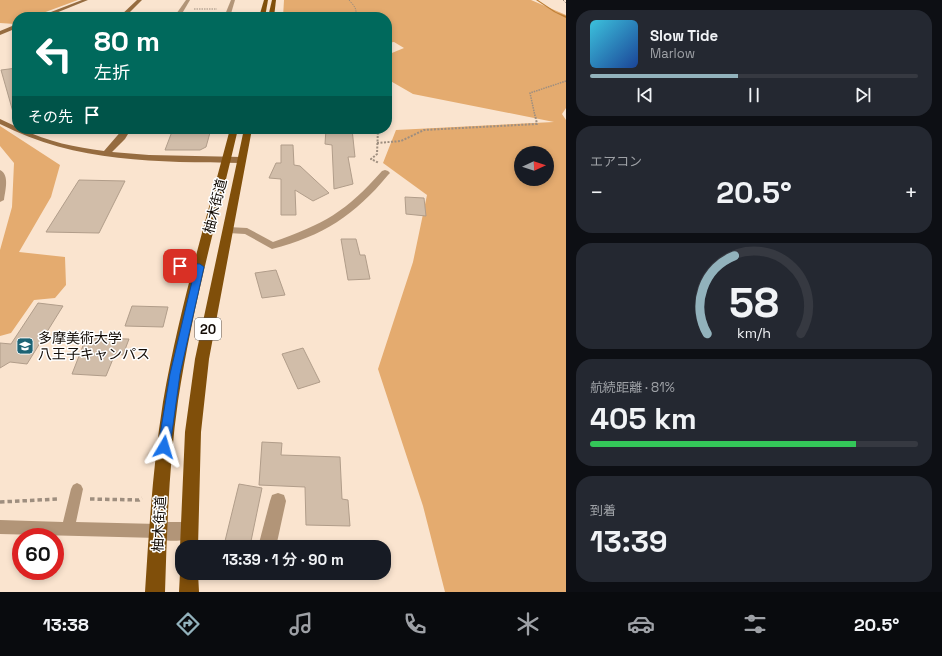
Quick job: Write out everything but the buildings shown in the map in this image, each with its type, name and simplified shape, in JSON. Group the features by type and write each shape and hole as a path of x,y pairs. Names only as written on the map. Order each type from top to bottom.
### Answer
{"main road":[{"path":"263,12 266,0"},
{"path":"272,12 274,0"},
{"name":"柚木街道","path":"155,592 162,472 172,395 200,267 233,134"},
{"name":"柚木街道","path":"189,539 193,432 200,373 247,134"},
{"path":"189,580 189,592"}],"street":[{"path":"54,12 86,0"},
{"path":"127,12 140,0"},
{"path":"180,12 188,0"},
{"path":"230,10 233,0"},
{"path":"0,33 12,28"},
{"path":"0,121 12,127"},
{"path":"27,134 49,142 106,154 145,158 242,160"},
{"path":"106,154 124,134"},
{"path":"228,230 247,231 272,246 326,225 365,195 385,173"},
{"path":"269,540 278,502"},
{"path":"158,531 189,539"}],"lane":[{"path":"0,172 3,180 0,200"},
{"path":"180,266 200,267"},
{"path":"68,529 77,489"},
{"path":"0,526 158,531"}],"path":[{"path":"349,0 356,8 357,12"},
{"path":"182,9 230,10"},
{"path":"377,143 401,141 424,130 536,124 530,93 566,81"},
{"path":"378,134 377,154 371,159 388,170 385,173"}],"shaded area":[{"path":"0,0 78,0 46,12 12,12 12,24 0,23"},
{"path":"284,0 531,0 566,15 566,108 562,114 566,120 566,592 445,592 423,506 378,369 413,262 427,195 383,163 396,130 554,122 413,94 392,82 392,53 404,48 392,42 392,12 283,12"},
{"path":"0,126 60,165 51,197 19,252 65,257 66,285 55,298 34,300 11,333 0,336 0,250 12,207 14,163 0,146"}],"waterway":[{"path":"537,0 555,12 566,17"}],"place":[{"name":"多摩美術大学 八王子キャンパス","path":"25,346"}],"route":[{"path":"164,447 175,374 200,267 180,266"}]}
